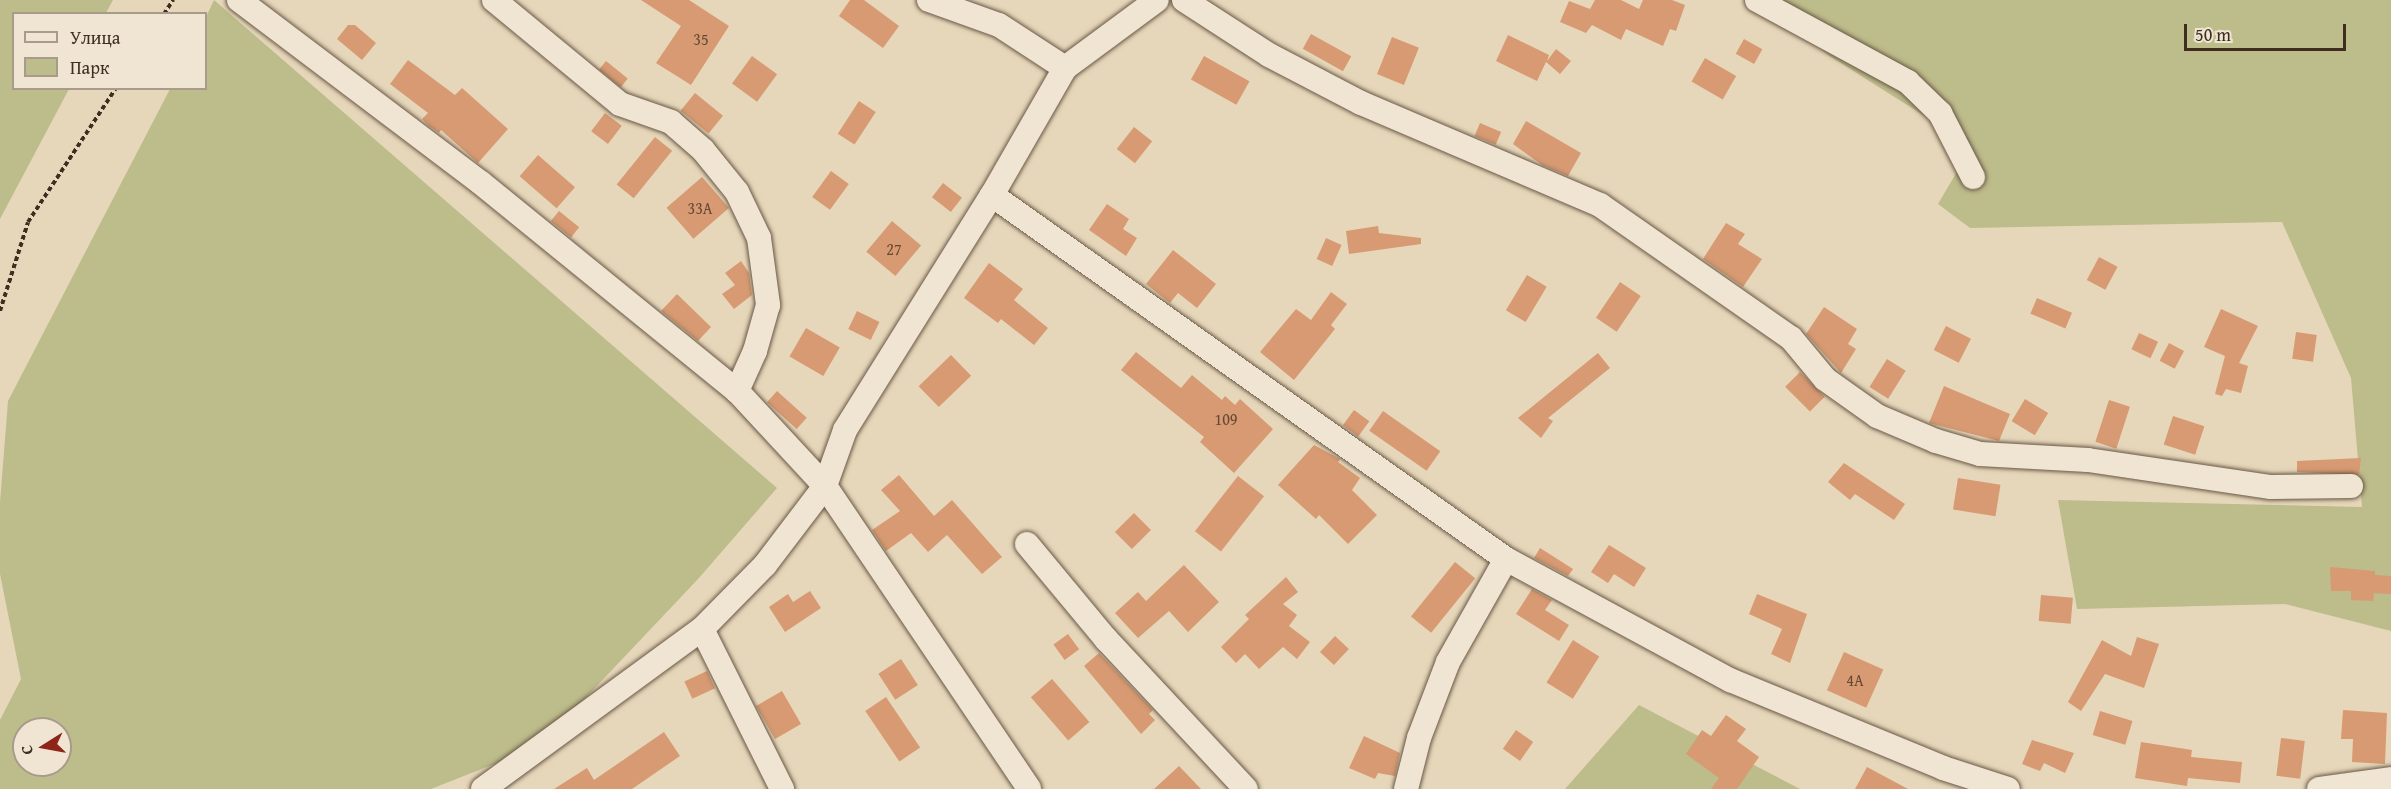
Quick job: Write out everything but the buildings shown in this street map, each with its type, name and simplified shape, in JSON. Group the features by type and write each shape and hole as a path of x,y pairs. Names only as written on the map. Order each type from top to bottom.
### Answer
{"street":[{"path":"239,0 481,183 737,391 825,486 1029,789"},
{"path":"494,0 620,104 671,122 703,150 736,192 759,238 768,305 755,351 737,391"},
{"path":"929,0 999,25 1065,68"},
{"path":"483,789 702,629 765,566 825,486 845,430 992,195 1065,68 1157,0"},
{"path":"1184,0 1269,55 1361,103 1600,205 1791,338 1825,379 1877,416 1936,441 1980,454 2088,460 2271,488 2351,486"},
{"path":"1757,0 1908,82 1940,113 1973,177"},
{"path":"992,195 1506,559 1730,680 1943,768 2008,789"},
{"path":"1027,544 1106,639 1246,789"},
{"path":"1406,789 1419,738 1448,662 1506,559"},
{"path":"702,629 782,789"},
{"path":"2319,789 2391,779"}],"path":[{"path":"0,311 28,222 115,90"}],"green space":[{"path":"0,0 113,0 107,12 12,12 12,90 68,90 0,219"},
{"path":"214,0 777,488 699,578 540,746 431,789 0,789 0,720 21,679 0,574 0,502 8,401 169,90 207,90 207,15"},
{"path":"1765,0 2391,0 2391,631 2285,604 2077,609 2058,500 2362,507 2351,378 2282,222 1970,228 1938,204 1972,146 1828,55"},
{"path":"1639,705 1800,789 1565,789"}]}
